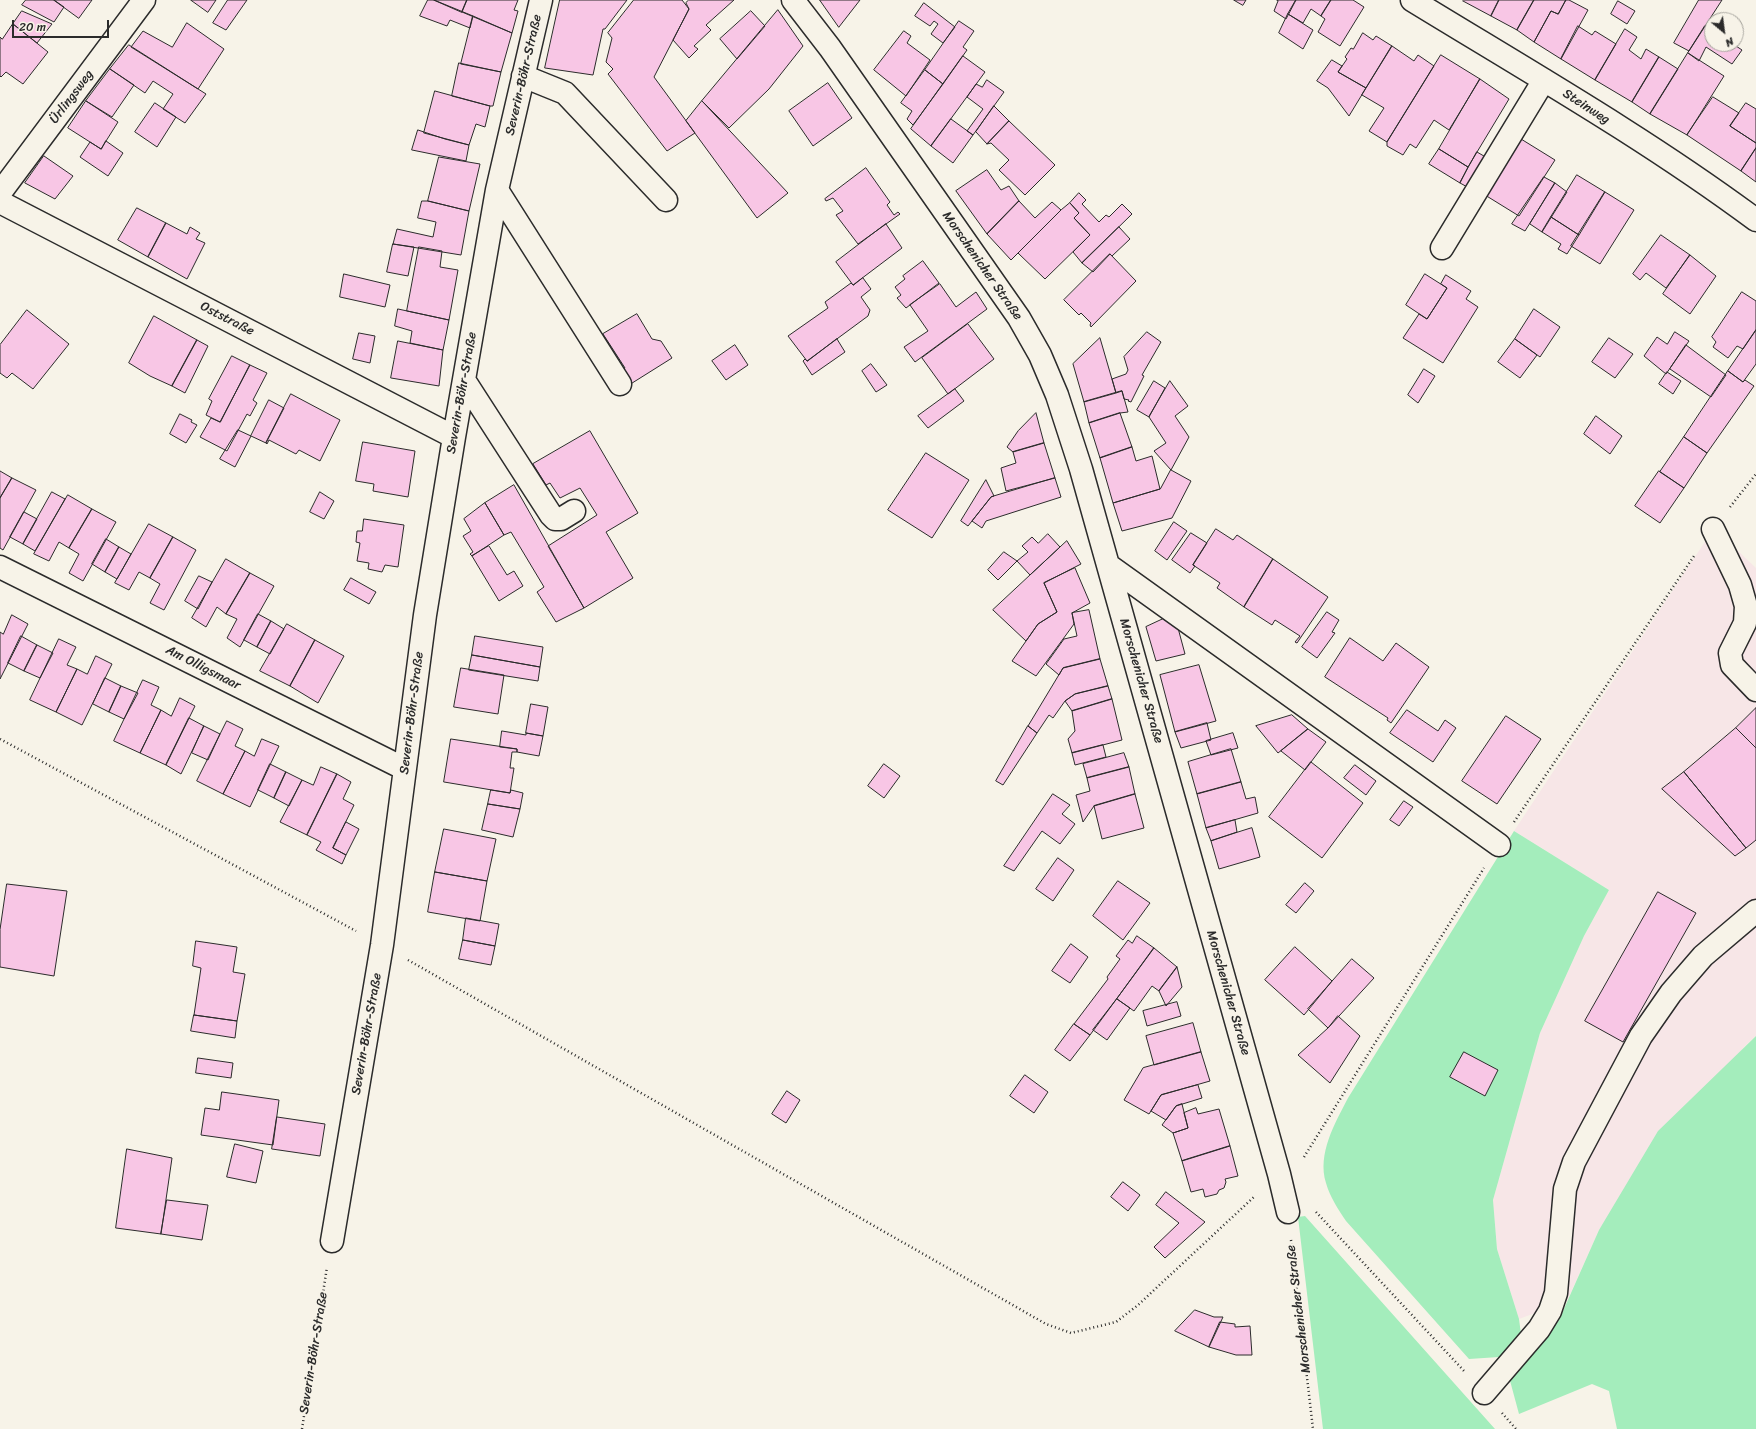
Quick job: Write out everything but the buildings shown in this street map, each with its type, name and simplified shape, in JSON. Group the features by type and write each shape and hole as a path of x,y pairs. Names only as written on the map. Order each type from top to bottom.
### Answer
{"street":[{"name":"Ürlingsweg","path":"0,193 144,0"},
{"name":"Severin-Böhr-Straße","path":"332,1241 382,945 425,615 454,437 498,190 541,0"},
{"name":"Morschenicher Straße","path":"793,0 830,48 1019,318 1040,355 1057,395 1081,469 1279,1174 1288,1212"},
{"name":"Steinweg","path":"1412,0 1544,80 1715,190 1756,220"},
{"path":"523,76 565,93 666,200"},
{"path":"1442,248 1544,80"},
{"path":"498,190 620,384"},
{"name":"Oststraße","path":"0,202 454,437"},
{"path":"464,380 551,516 555,519 561,519 574,511"},
{"path":"1713,529 1740,585 1746,606 1745,623 1730,653 1732,665 1756,690"},
{"path":"1108,565 1499,845"},
{"name":"Am Olligsmaar","path":"0,566 405,769"},
{"path":"1484,1393 1539,1329 1550,1310 1556,1293 1565,1189 1574,1162 1641,1036 1671,993 1703,956 1756,911"}],"path":[{"path":"0,740 382,945 1046,1324 1071,1333 1116,1322 1138,1305 1279,1174"},
{"path":"1311,1206 1516,1429"},
{"name":"Morschenicher Straße","path":"1288,1212 1313,1429"},
{"name":"Severin-Böhr-Straße","path":"302,1429 332,1241"}],"shaded area":[{"path":"1714,528 1756,568 1756,1036 1745,1046 1599,1230 1567,1301 1519,1319 1497,1249 1493,1200 1540,1033 1584,936 1609,890 1514,831"}],"green space":[{"path":"1514,831 1609,890 1584,936 1540,1033 1493,1200 1497,1249 1519,1319 1521,1334 1499,1357 1469,1359 1346,1221 1334,1203 1326,1183 1324,1161 1333,1128 1348,1098"},
{"path":"1756,1036 1756,1429 1617,1429 1609,1391 1592,1384 1519,1414 1509,1377 1539,1347 1559,1320 1599,1230 1658,1131"},
{"path":"1305,1216 1495,1429 1323,1429 1298,1217"}]}
